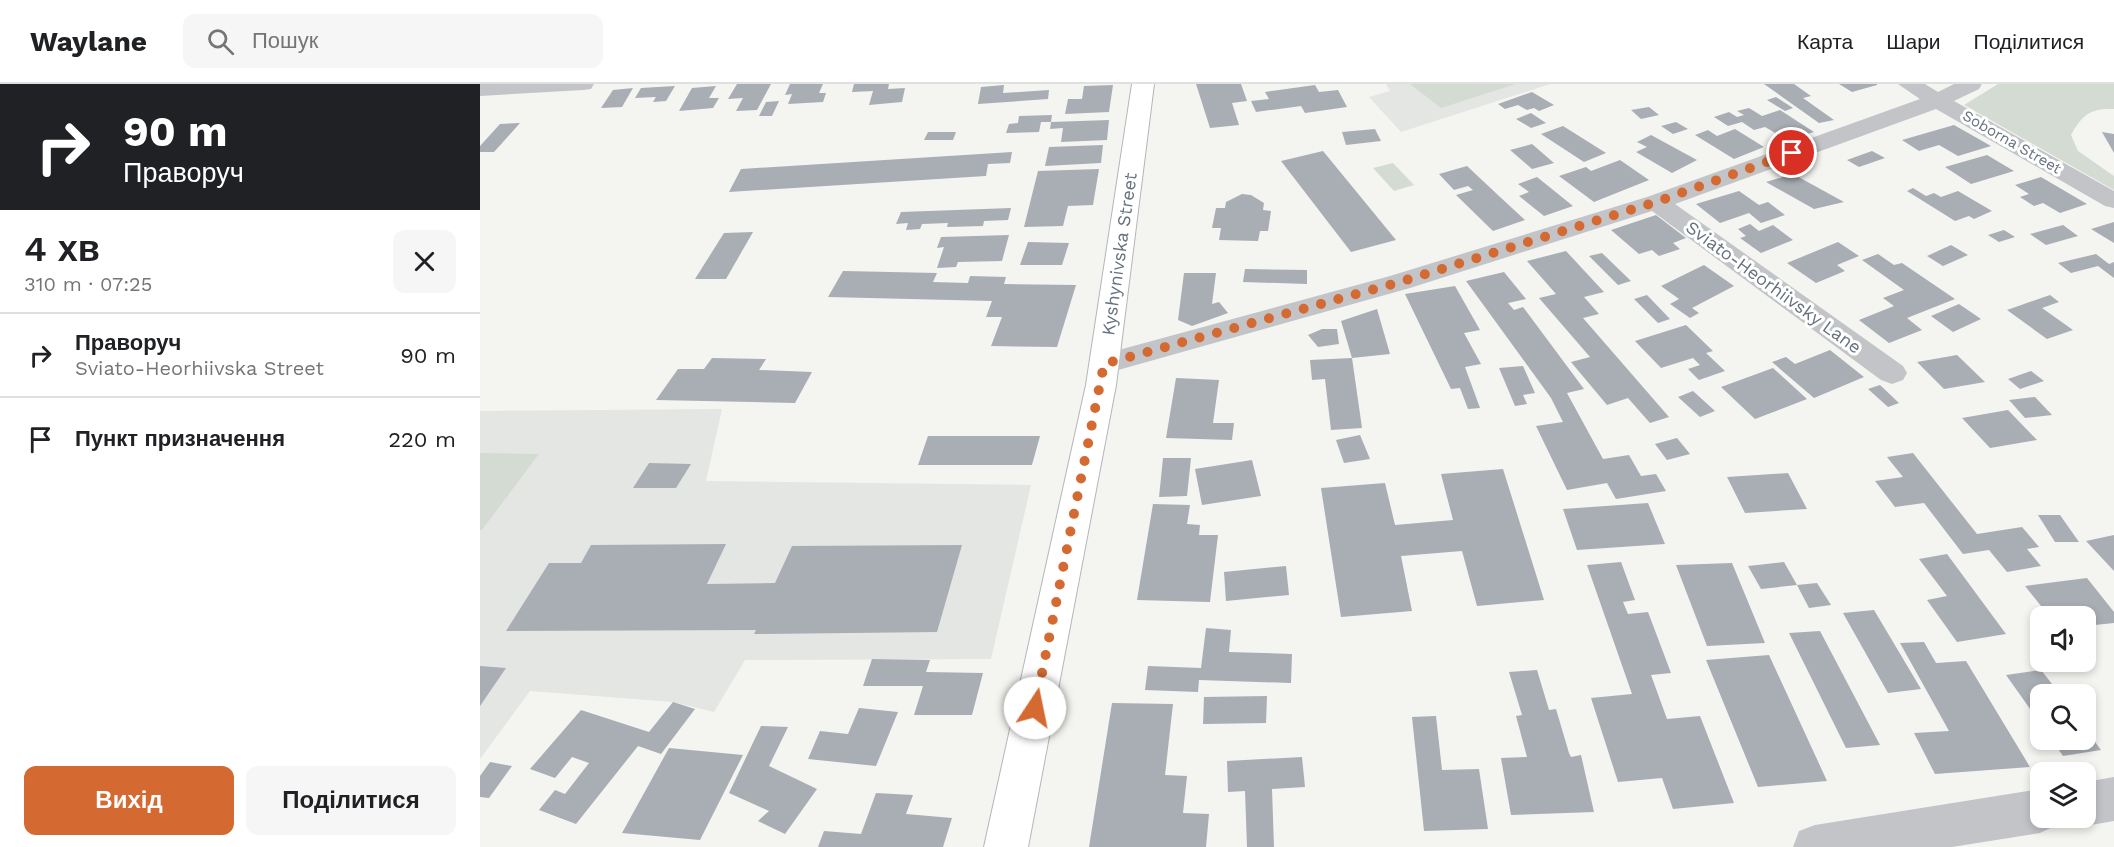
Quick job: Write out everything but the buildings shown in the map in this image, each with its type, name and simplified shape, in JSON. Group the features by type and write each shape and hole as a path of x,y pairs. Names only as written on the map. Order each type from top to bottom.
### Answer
{"main road":[{"name":"Kyshynivska Street","path":"1006,847 1104,364 1143,84"}],"street":[{"path":"480,90 583,84"},
{"name":"Soborna Street","path":"1909,84 2114,201"},
{"path":"1104,364 1400,282 1656,202 1939,100 1971,84"},
{"name":"Sviato-Heorhiivsky Lane","path":"1656,202 1892,373"},
{"path":"2096,802 2114,799"},
{"path":"1815,847 2030,813"}],"shaded area":[{"path":"1386,84 1550,84 1401,132 1369,97 1390,91"},
{"path":"1410,84 1516,84 1441,108"},
{"path":"1998,84 2114,84 2114,109 2099,110 2088,114 2079,122 2071,135 2078,151 2114,176 2114,190 1964,105"},
{"path":"1393,163 1414,185 1394,191 1373,168"},
{"path":"722,409 706,481 1031,485 991,659 745,660 714,712 673,702 530,691 480,759 480,411"},
{"path":"480,453 539,454 482,530 480,530"}],"route":[{"path":"1035,708 1104,364 1144,355 1400,282 1656,202 1792,153"}]}
